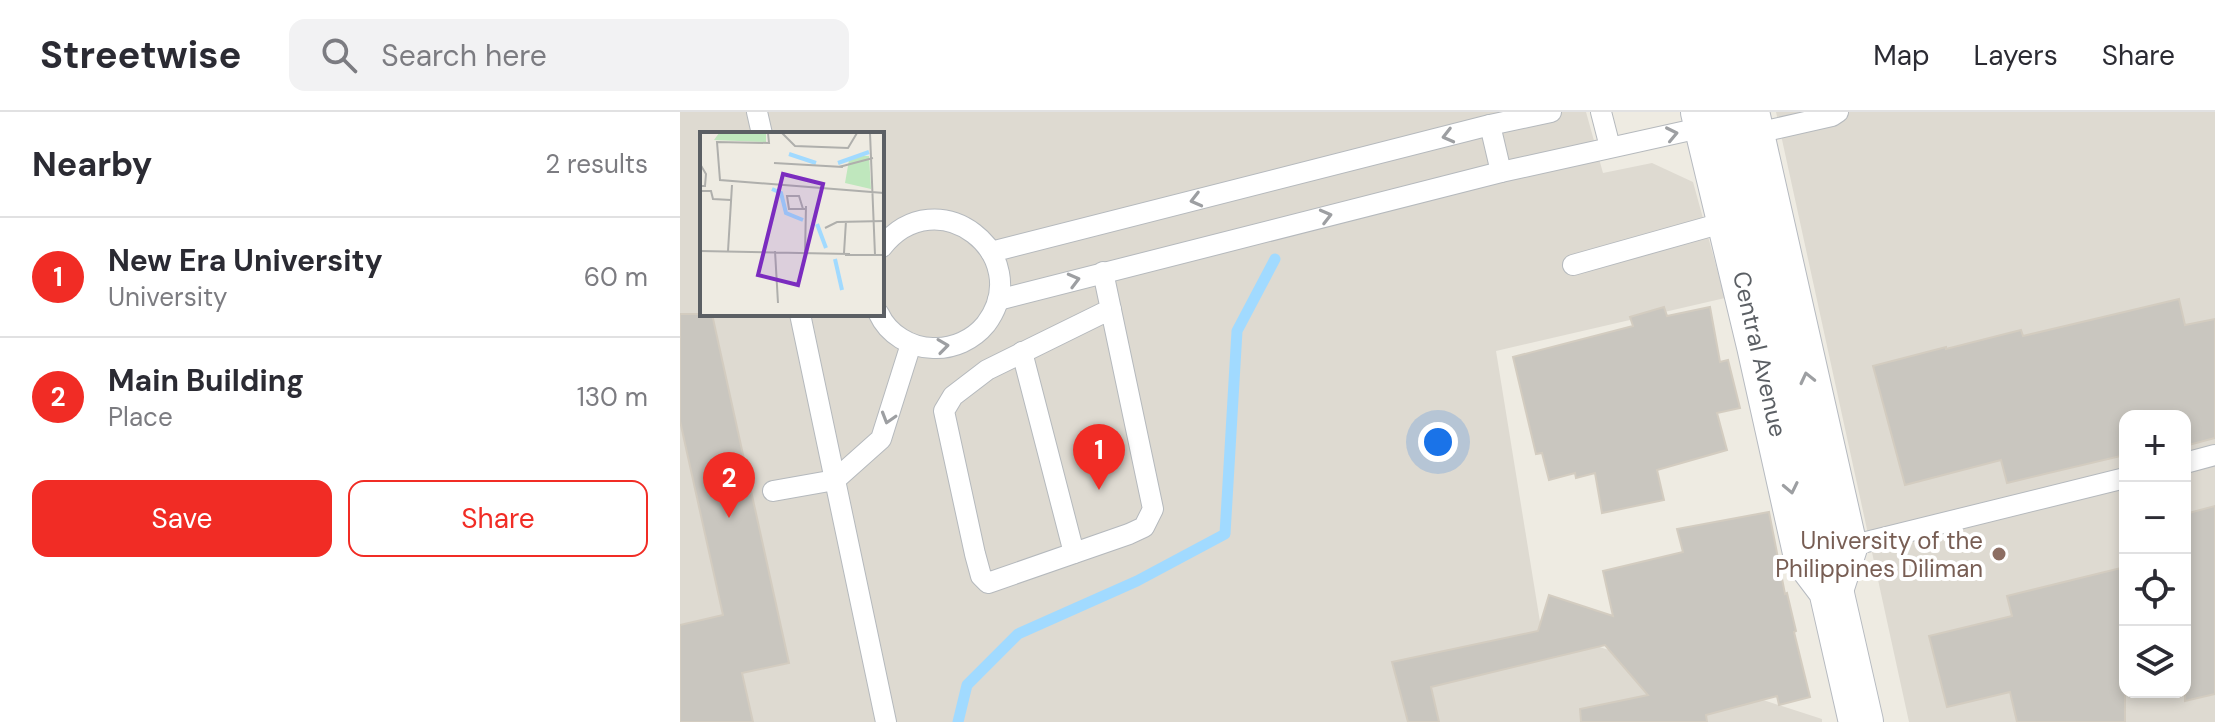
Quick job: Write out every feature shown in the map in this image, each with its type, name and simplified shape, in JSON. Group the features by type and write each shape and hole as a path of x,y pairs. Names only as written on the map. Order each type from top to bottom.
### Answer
{"main road":[{"name":"Central Avenue","path":"1704,119 1759,346 1827,565"},
{"name":"Central Avenue","path":"1749,121 1827,565 1861,722"}],"lane":[{"path":"757,112 762,132"},
{"path":"991,252 1551,112"},
{"path":"1601,112 1610,147"},
{"path":"998,300 1610,147 1704,119 1749,121 1832,116 1838,112"},
{"path":"1490,125 1501,172"},
{"path":"880,316 895,335 911,344 947,348 965,342 980,331 991,317 998,300 1000,282 997,263 988,246 976,233 960,223 941,219 923,220 906,226 890,236 884,244"},
{"path":"1573,265 1715,225"},
{"path":"1103,272 1111,309 1153,509 1144,527 1129,534 988,583 981,576 975,554 944,411 953,396 987,370 1111,309"},
{"path":"800,316 886,722"},
{"path":"773,491 835,480 881,439 911,344"},
{"path":"1022,352 1074,553"},
{"path":"2191,461 2215,455"},
{"path":"1827,565 2119,480"}],"shaded area":[{"path":"680,112 1586,112 1603,173 1652,163 1693,182 1725,298 1496,351 1541,628 1822,719 1822,722 680,722"},
{"name":"University of the Philippines Diliman","path":"1776,112 2215,112 2215,722 1909,722"}],"building":[{"path":"2179,299 2185,325 2215,319 2215,438 2191,444 2191,410 2119,410 2119,456 2007,483 2001,460 1905,485 1873,366 2021,330 2023,336"},
{"path":"1664,307 1667,316 1710,307 1720,362 1728,360 1740,408 1717,413 1727,450 1657,470 1664,500 1602,513 1595,473 1576,478 1575,473 1549,480 1542,453 1536,454 1513,357 1633,326 1630,317"},
{"path":"680,314 712,316 789,663 742,673 753,722 680,722 680,625 723,615 680,421"},
{"path":"2215,506 2215,694 2185,701 2185,698 2191,698 2191,512"},
{"path":"1769,512 1810,697 1779,705 1777,696 1706,715 1707,722 1581,722 1580,709 1648,695 1605,645 1431,687 1439,722 1408,722 1392,662 1538,631 1549,595 1613,616 1603,571 1683,552 1677,529"},
{"path":"2119,568 2119,698 2125,698 2125,722 2017,722 2010,692 1947,707 1929,636 2012,616 2007,596"}],"waterway":[{"path":"958,722 967,685 1018,634 1137,581 1225,534 1237,331 1275,259"}],"place":[{"name":"New Era University","path":"1099,490"},
{"name":"Main Building","path":"729,518"},
{"name":"University of the Philippines Diliman","path":"1999,554"}]}
